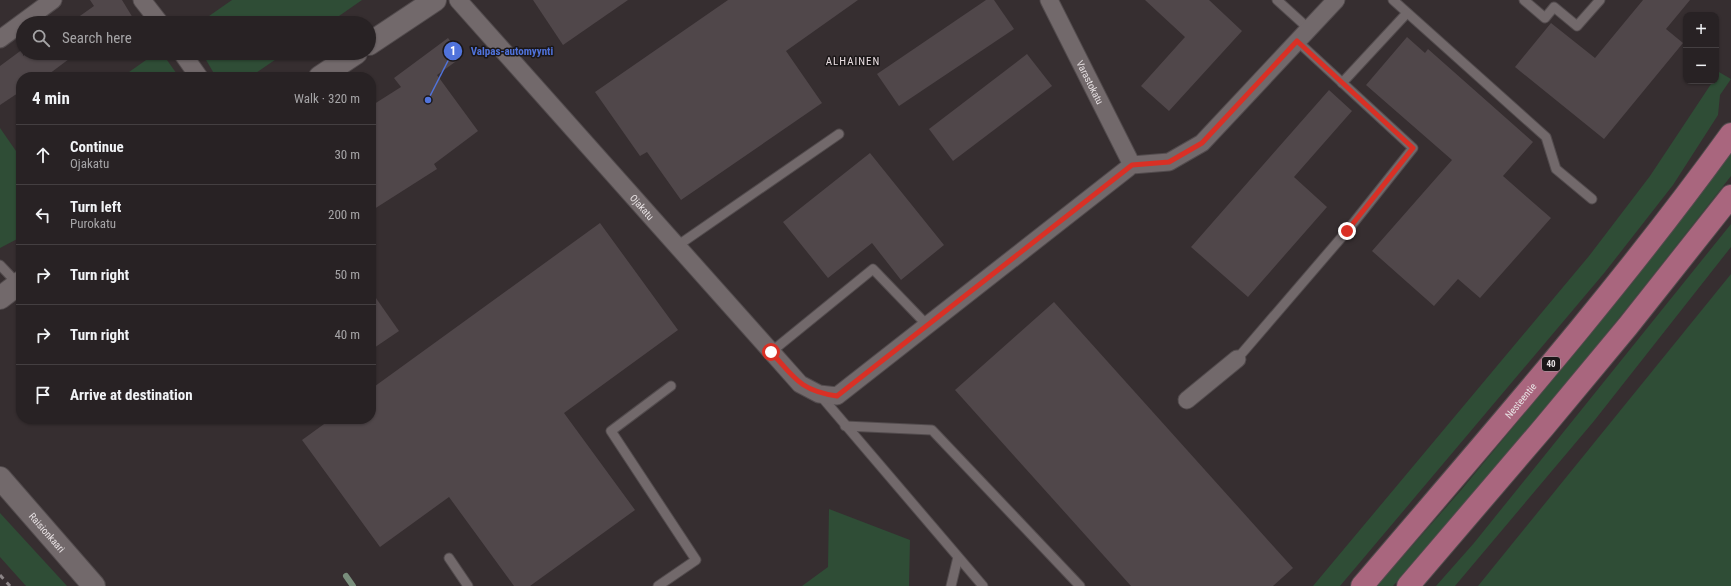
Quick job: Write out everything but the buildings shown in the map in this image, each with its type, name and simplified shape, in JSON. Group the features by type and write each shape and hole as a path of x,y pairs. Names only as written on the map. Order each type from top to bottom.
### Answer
{"main road":[{"name":"Nesteentie","path":"1362,586 1520,401 1600,304 1690,191 1731,134"},
{"path":"1408,586 1544,428 1628,326 1731,196"}],"street":[{"path":"31,16 53,0"},
{"path":"142,0 155,16"},
{"path":"376,39 435,0"},
{"name":"Ojakatu","path":"458,0 800,384 819,394 837,396 927,326"},
{"name":"Varastokatu","path":"1049,0 1132,165"},
{"path":"927,326 1132,165 1169,162 1202,143 1336,0"},
{"path":"0,38 16,27"},
{"path":"187,60 196,72"},
{"path":"328,72 346,60"},
{"path":"0,298 16,285"},
{"path":"1187,400 1237,359"},
{"name":"Raisionkaari","path":"0,478 94,586"}],"lane":[{"path":"1277,0 1309,29"},
{"path":"1393,0 1546,138 1556,169 1592,199"},
{"path":"1524,0 1545,18 1554,7 1577,26 1600,0"},
{"path":"1342,83 1407,13"},
{"path":"1237,359 1347,231 1413,148 1297,41"},
{"path":"677,246 839,134"},
{"path":"0,265 16,280"},
{"path":"771,352 873,269 927,326"},
{"path":"658,586 696,560 611,431 671,386"},
{"path":"819,394 983,586"},
{"path":"845,426 932,430 1080,586"},
{"path":"951,586 958,556"},
{"path":"449,558 468,586"}],"green space":[{"path":"232,0 362,0 339,16 209,16"},
{"path":"146,60 167,60 175,72 129,72"},
{"path":"206,60 275,60 257,72 213,72"},
{"path":"1719,72 1731,79 1720,95 1718,115 1673,185 1605,272 1340,586 1313,586 1589,256 1650,176 1711,84 1719,84"},
{"path":"0,128 16,151 16,240 0,248"},
{"path":"1731,153 1731,176 1649,281 1565,384 1480,486 1393,586 1377,586 1462,489 1633,282"},
{"path":"1731,224 1731,247 1594,421 1455,586 1436,586 1474,543"},
{"path":"1731,274 1731,586 1478,586"},
{"path":"829,509 910,540 909,586 802,586 828,567"},
{"path":"0,513 67,586 26,586 0,557"}],"waterway":[{"path":"346,576 353,586"}],"railway":[{"path":"0,575 10,586"}],"place":[{"name":"Valpas-automyynti","path":"428,100"}],"district":[{"name":"ALHAINEN","path":"853,61"}],"route":[{"path":"771,352 800,384 819,394 837,396 1132,165 1169,162 1202,143 1297,41 1413,148 1347,231"}]}
